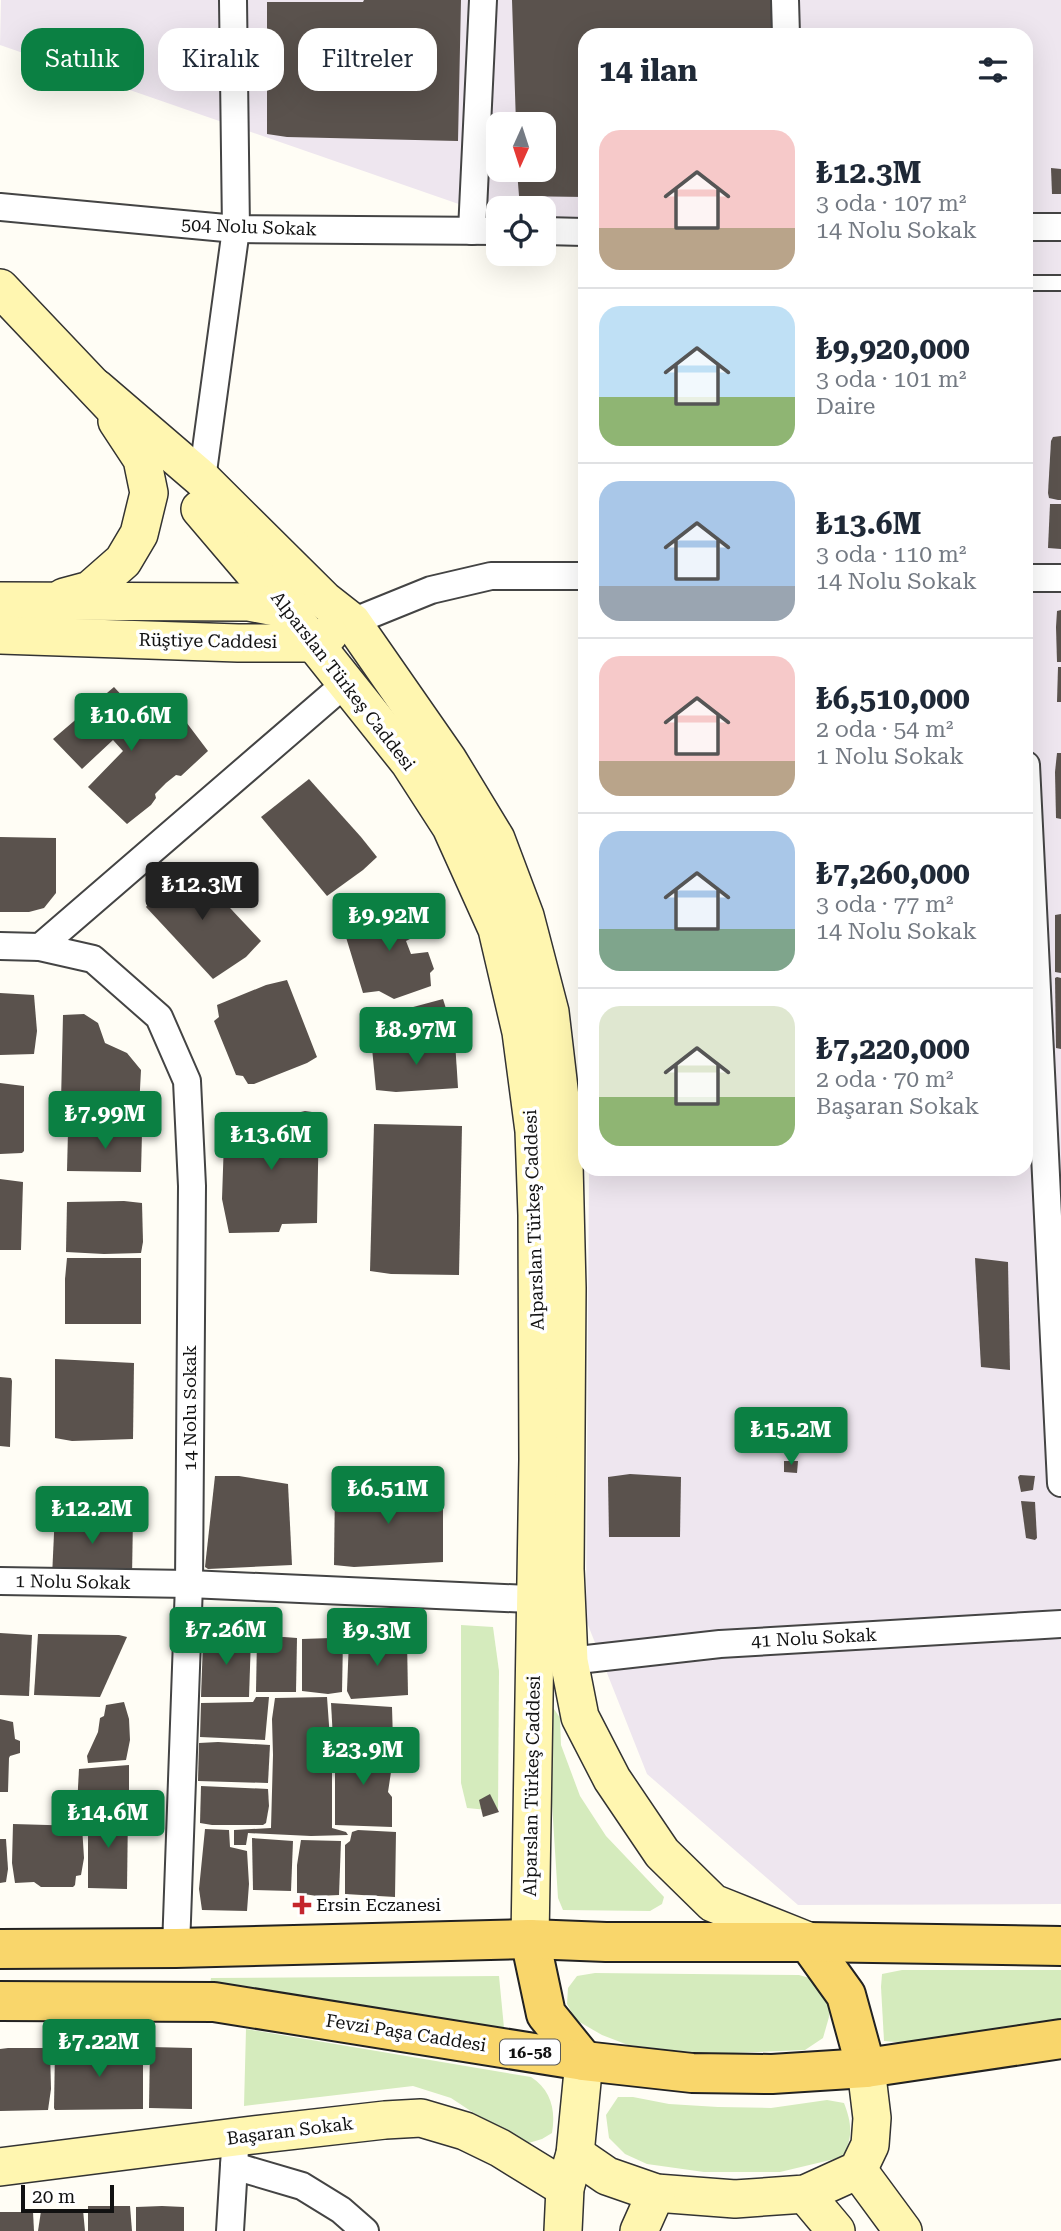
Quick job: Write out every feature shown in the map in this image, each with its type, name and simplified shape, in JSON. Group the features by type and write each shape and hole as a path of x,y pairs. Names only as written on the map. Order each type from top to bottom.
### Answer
{"main road":[{"path":"530,1939 546,2014 584,2061"},
{"path":"0,1949 176,1948 530,1939 1061,1946"},
{"path":"808,1941 846,1995 866,2068"},
{"name":"Fevzi Paşa Caddesi","path":"0,2001 214,2002 584,2061 692,2073 772,2074 866,2068 1061,2039"}],"street":[{"path":"202,479 236,229 233,0"},
{"path":"472,230 483,0"},
{"path":"785,0 786,28"},
{"name":"504 Nolu Sokak","path":"0,207 236,229 486,231"},
{"path":"1033,227 1061,227"},
{"path":"556,231 578,232"},
{"name":"Alparslan Türkeş Caddesi","path":"0,288 96,387 286,609 409,762 451,827 497,929 521,1032 534,1131 538,1459 555,1590"},
{"path":"45,602 90,590 123,561 139,534 149,493 142,459 96,387"},
{"name":"Alparslan Türkeş Caddesi","path":"96,387 202,479 324,600 352,622 448,760 496,839 525,916 550,1012 563,1123 567,1288 555,1590 530,1939"},
{"path":"352,622 431,590 491,576 578,576"},
{"path":"1033,578 1061,578"},
{"name":"Rüştiye Caddesi","path":"0,601 249,602 352,622"},
{"name":"Rüştiye Caddesi","path":"0,635 314,643 352,622"},
{"path":"40,947 346,683"},
{"path":"1033,859 1052,1114 1061,1483"},
{"name":"14 Nolu Sokak","path":"0,946 40,947 93,959 159,1017 187,1081 192,1186 189,1584 176,1948"},
{"name":"1 Nolu Sokak","path":"0,1581 555,1590"},
{"path":"555,1590 580,1717 612,1779 662,1853 713,1903 808,1941"},
{"name":"41 Nolu Sokak","path":"569,1661 720,1644 1061,1624"},
{"path":"563,2231 584,2061"},
{"path":"866,2068 873,2118 870,2145 858,2170 903,2231"},
{"name":"Başaran Sokak","path":"0,2167 235,2151 421,2118 465,2131 500,2148 570,2171 607,2176 656,2193 735,2199 804,2194 858,2170"},
{"path":"230,2231 235,2151 302,2186 341,2210 365,2231"},
{"path":"639,2231 656,2193"},
{"path":"804,2194 836,2231"}],"lane":[{"path":"1033,283 1061,283"}],"shaded area":[{"path":"1,0 1061,0 1061,1904 798,1905 647,1774 586,1620 589,1176 1033,1176 1033,28 578,28 578,246 556,238 556,196 486,196 486,213 133,91 144,91 144,28 21,28 21,52 0,45"}],"green space":[{"path":"461,1625 493,1627 499,1671 498,1811 467,1808 461,1783"},
{"path":"552,1706 560,1718 561,1745 580,1796 606,1836 664,1897 662,1904 650,1911 563,1910 558,1898 546,1709"},
{"path":"902,1970 1061,1970 1061,2022 906,2043 884,2041 882,1974"},
{"path":"595,1973 799,1975 820,1981 830,1997 829,2017 823,2038 805,2050 708,2054 628,2045 602,2035 576,2020 567,2004 568,1988 577,1976"},
{"path":"499,1976 504,2028 210,1985 211,1978"},
{"path":"246,2029 531,2077 543,2088 550,2101 552,2133 522,2145 451,2098 413,2086 244,2106"},
{"path":"618,2097 669,2104 771,2108 827,2100 844,2103 849,2117 850,2136 843,2157 780,2172 704,2172 647,2164 625,2154 609,2138 606,2115"}],"building":[{"path":"461,0 458,141 287,137 267,134 267,91 284,91 284,28 267,28 267,2"},
{"path":"512,0 775,0 775,28 578,28 578,197 519,196 518,182 556,182 556,112 516,112"},
{"path":"1051,168 1061,169 1061,194 1052,194"},
{"path":"1061,436 1061,500 1058,500 1049,498 1048,493 1051,441 1053,437"},
{"path":"1050,504 1061,504 1061,549 1048,548"},
{"path":"1061,610 1061,662 1057,662 1057,611"},
{"path":"1058,667 1061,667 1061,702 1057,702"},
{"path":"114,687 139,714 132,724 141,735 174,706 208,751 181,776 176,775 166,783 155,794 156,798 151,805 127,824 88,787 123,751 113,740 82,769 53,739"},
{"path":"1057,753 1061,753 1061,819 1056,818"},
{"path":"309,779 377,857 327,896 261,817"},
{"path":"0,837 56,838 56,893 44,908 29,912 0,912"},
{"path":"187,862 261,941 246,957 213,979 146,907 170,876"},
{"path":"406,903 411,912 417,915 422,933 406,941 411,954 428,952 434,969 430,973 431,986 394,999 379,991 363,993 345,934 346,928 358,926 359,918"},
{"path":"1061,914 1061,973 1055,972 1055,915"},
{"path":"1057,977 1061,978 1061,1049 1056,1048"},
{"path":"287,980 317,1057 254,1084 248,1084 243,1076 236,1075 214,1021 219,1017 217,1005 266,985"},
{"path":"0,993 34,995 37,1031 34,1054 0,1055"},
{"path":"443,999 449,1018 446,1022 406,1029 402,1010"},
{"path":"84,1014 98,1023 105,1043 127,1053 141,1070 138,1127 71,1126 68,1105 61,1102 63,1015"},
{"path":"455,1041 458,1088 396,1092 376,1090 374,1046"},
{"path":"0,1083 24,1086 22,1153 0,1154"},
{"path":"305,1111 319,1113 317,1223 282,1224 279,1232 229,1233 222,1199 224,1140 228,1133 229,1117 284,1116"},
{"path":"374,1124 462,1126 459,1275 370,1271"},
{"path":"122,1130 142,1133 141,1172 67,1171 68,1131"},
{"path":"0,1179 23,1182 21,1250 0,1250"},
{"path":"67,1202 142,1203 141,1253 66,1252"},
{"path":"67,1258 141,1258 141,1324 65,1324"},
{"path":"975,1258 1008,1262 1010,1370 981,1367"},
{"path":"55,1359 134,1363 133,1439 72,1441 55,1438"},
{"path":"0,1377 11,1378 12,1381 10,1447 0,1446"},
{"path":"784,1461 798,1461 797,1473 784,1472"},
{"path":"630,1474 681,1477 680,1537 609,1537 608,1477"},
{"path":"215,1476 239,1476 288,1484 292,1565 205,1567"},
{"path":"1035,1476 1033,1490 1021,1492 1018,1477"},
{"path":"335,1486 443,1489 443,1562 354,1567 334,1565"},
{"path":"1021,1501 1035,1502 1035,1540 1026,1538"},
{"path":"55,1512 133,1517 132,1577 52,1577"},
{"path":"0,1633 32,1635 29,1696 0,1695"},
{"path":"38,1634 127,1637 100,1697 34,1695"},
{"path":"210,1637 251,1638 249,1697 201,1697 203,1642"},
{"path":"257,1638 297,1638 296,1692 256,1692"},
{"path":"302,1639 343,1639 342,1692 328,1694 302,1691"},
{"path":"349,1639 407,1640 408,1695 351,1699 347,1691"},
{"path":"256,1697 269,1697 265,1740 200,1737 201,1703 253,1702"},
{"path":"327,1697 332,1767 332,1828 348,1835 248,1833 246,1845 234,1845 234,1830 271,1828 272,1719 275,1698"},
{"path":"124,1702 129,1719 130,1740 126,1760 88,1763 87,1756 106,1705"},
{"path":"331,1703 392,1707 393,1741 389,1744 336,1741 333,1739"},
{"path":"0,1719 13,1722 15,1739 20,1741 20,1753 9,1758 8,1792 0,1792"},
{"path":"199,1743 270,1745 268,1783 198,1781"},
{"path":"337,1746 392,1750 388,1792 392,1797 392,1827 335,1825 335,1762"},
{"path":"129,1765 129,1805 77,1806 79,1769"},
{"path":"201,1786 268,1789 266,1823 200,1823"},
{"path":"490,1794 499,1812 483,1817 479,1800"},
{"path":"88,1811 128,1811 127,1889 88,1888"},
{"path":"13,1824 82,1826 84,1858 81,1875 76,1876 73,1887 41,1887 34,1882 15,1883 12,1863"},
{"path":"205,1829 229,1830 230,1847 247,1851 247,1911 202,1910 199,1889"},
{"path":"352,1832 396,1832 395,1897 345,1894 345,1845 350,1841"},
{"path":"252,1838 293,1841 291,1891 253,1890"},
{"path":"0,1839 6,1839 8,1869 6,1882 0,1883"},
{"path":"301,1840 341,1841 339,1895 297,1893 297,1865"},
{"path":"150,2047 192,2048 192,2109 149,2108"},
{"path":"0,2049 50,2050 51,2089 48,2110 0,2111"},
{"path":"55,2049 143,2049 143,2109 55,2110"},
{"path":"88,2206 130,2206 132,2231 88,2231"},
{"path":"136,2207 184,2207 184,2231 136,2231"},
{"path":"83,2210 85,2231 38,2231 41,2211"},
{"path":"0,2212 33,2212 34,2231 0,2231"}],"place":[{"name":"Ersin Eczanesi","path":"302,1905"}]}
